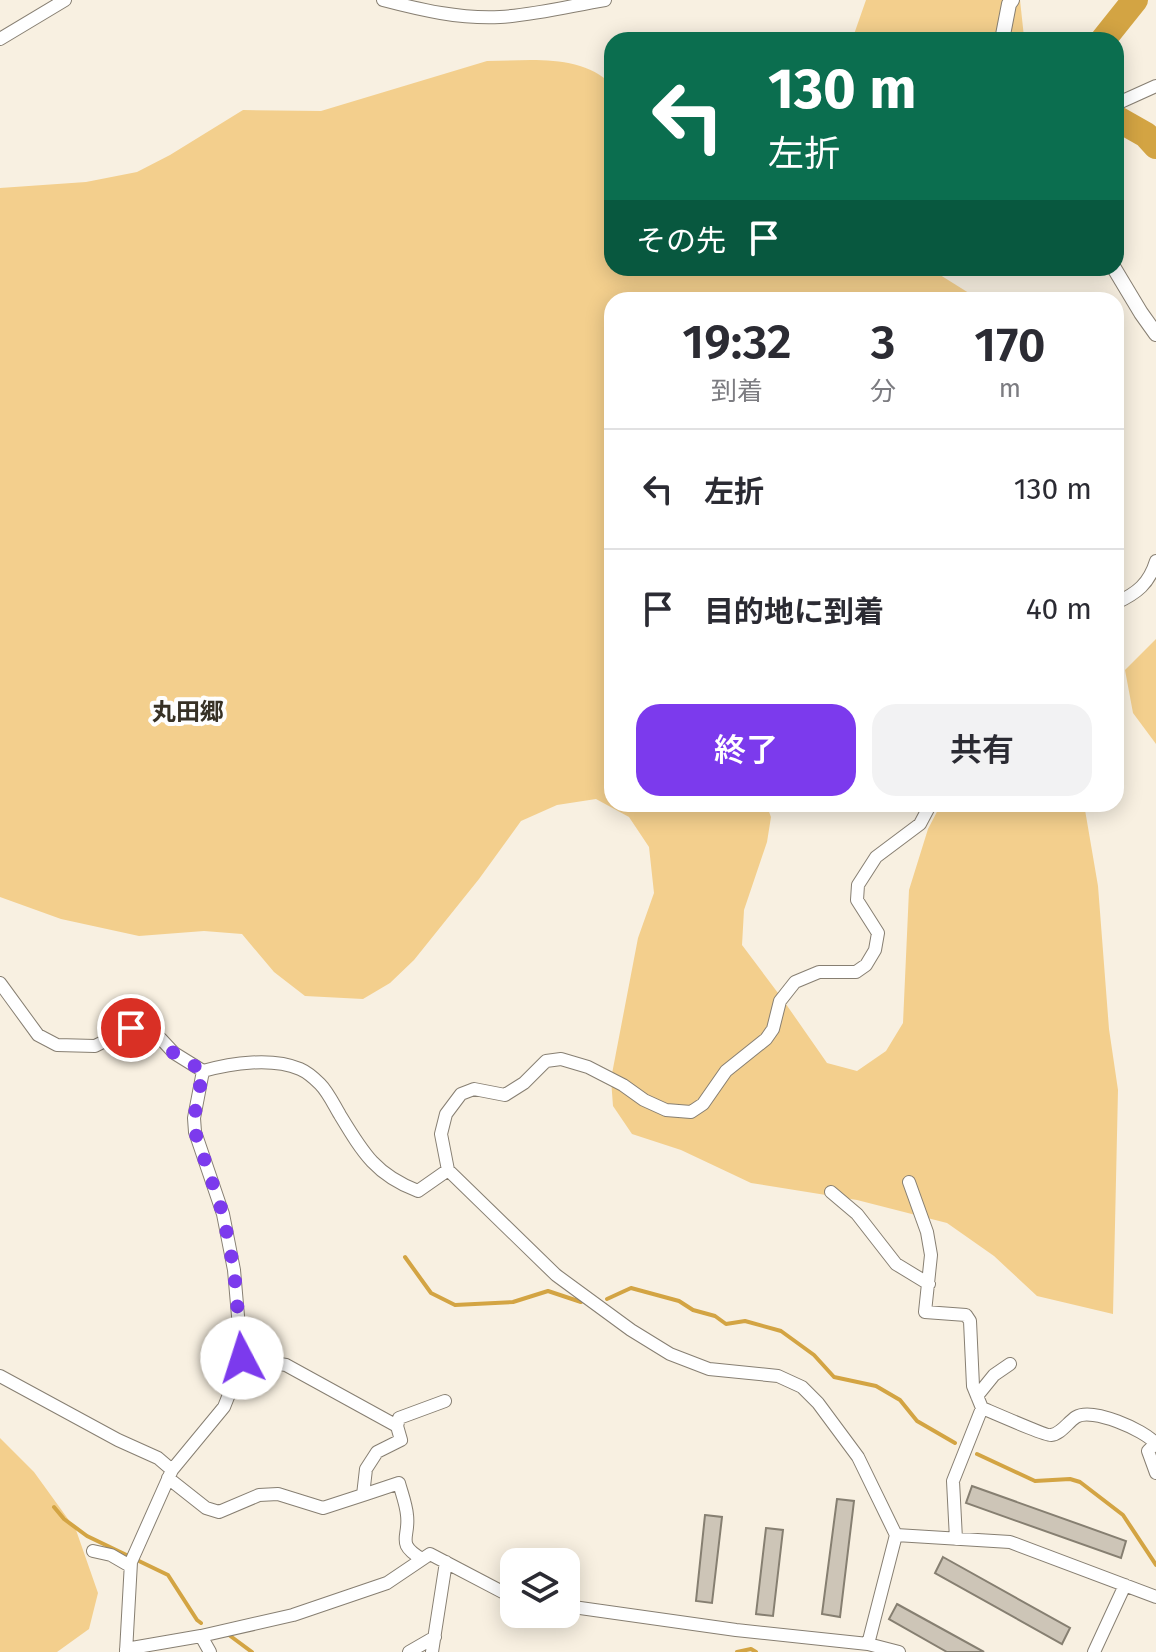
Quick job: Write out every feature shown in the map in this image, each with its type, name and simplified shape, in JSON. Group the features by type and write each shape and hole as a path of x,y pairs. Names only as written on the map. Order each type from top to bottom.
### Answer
{"street":[{"path":"0,39 65,0"},
{"path":"383,0 435,14 496,18 605,0"},
{"path":"1003,32 1009,1"},
{"path":"1124,100 1156,86"},
{"path":"1119,276 1156,334"},
{"path":"1124,599 1134,595 1152,575 1156,561"},
{"path":"868,1644 896,1535 858,1457 818,1403 802,1387 778,1376 709,1369 670,1354 631,1330 556,1275 448,1170 441,1134 446,1114 461,1094 474,1089 505,1095 524,1083 546,1061 561,1059 588,1067 666,1110 691,1112 703,1104 726,1071 766,1039 773,1029 780,1001 795,982 819,972 856,972 866,965 875,950 878,933 857,900 858,885 876,857 920,824 926,812"},
{"path":"0,983 38,1035 57,1045 95,1046 131,1028 148,1030 174,1053 203,1071 228,1064 271,1062 301,1069 322,1086 357,1144 375,1165 397,1183 418,1191 448,1170"},
{"path":"203,1071 194,1118 195,1132 223,1214 234,1270 242,1362 224,1407 170,1474 132,1561 126,1651 293,1615 387,1583 430,1554 500,1591"},
{"path":"909,1182 927,1232 931,1255 925,1312 966,1315 970,1321 973,1386 980,1402 1047,1436 1055,1435 1079,1415 1107,1418 1156,1443 1148,1451 1156,1473"},
{"path":"831,1192 857,1214 896,1264 929,1284"},
{"path":"242,1358 286,1365 397,1426"},
{"path":"956,1539 953,1481 980,1402 994,1375 1010,1364"},
{"path":"0,1376 118,1440 158,1458 170,1474 206,1508 219,1512 259,1495 278,1494 323,1508 399,1483 408,1517 405,1542 411,1553 422,1559"},
{"path":"363,1495 366,1469 377,1452 401,1440 397,1426 399,1418 445,1401"},
{"path":"896,1535 1010,1542 1156,1597"},
{"path":"93,1551 132,1561"},
{"path":"432,1652 446,1562"},
{"path":"1094,1652 1125,1585"},
{"path":"580,1608 736,1630 868,1644 899,1652"},
{"path":"201,1636 210,1652"},
{"path":"409,1652 435,1637"}],"shaded area":[{"path":"866,0 1020,0 1023,32 855,32"},
{"path":"487,61 570,63 604,79 604,276 942,276 967,292 604,292 604,803 596,799 557,805 521,821 414,960 390,983 363,999 305,996 274,972 242,934 204,931 139,936 61,919 0,897 0,188 86,182 137,172 243,110 321,111"},
{"path":"1156,639 1156,744 1133,713 1125,670"},
{"path":"620,812 769,812 767,842 744,910 742,945 827,1063 857,1071 886,1051 903,1023 909,890 928,829 937,812 1085,812 1098,886 1109,1029 1118,1090 1113,1314 1037,1296 994,1256 947,1223 857,1200 751,1183 681,1150 632,1134 613,1106 611,1079 638,938 654,893 649,847 629,817"},
{"path":"0,1438 34,1472 76,1530 98,1593 89,1629 57,1652 0,1652"}],"building":[{"path":"972,1486 1126,1541 1121,1558 966,1503"},
{"path":"837,1499 854,1501 840,1617 822,1614"},
{"path":"705,1515 722,1517 712,1603 696,1601"},
{"path":"766,1528 783,1530 773,1616 756,1614"},
{"path":"943,1557 1070,1628 1062,1644 935,1573"},
{"path":"897,1604 984,1652 947,1652 889,1619"}],"waterway":[{"path":"1109,32 1135,0"},
{"path":"1124,123 1146,135 1156,146"},
{"path":"405,1257 431,1293 455,1305 513,1302 548,1291 581,1302"},
{"path":"607,1299 631,1288 679,1301 726,1324 745,1321 781,1331 814,1355 834,1377 876,1386 900,1400 917,1421 955,1443"},
{"path":"977,1454 1035,1481 1070,1479 1080,1482 1123,1515 1156,1565"},
{"path":"54,1507 64,1519 87,1536 168,1575 201,1623"},
{"path":"229,1635 252,1652"},
{"path":"737,1652 751,1649 756,1652"}],"district":[{"name":"丸田郷","path":"188,712"}],"route":[{"path":"131,1028 148,1030 174,1053 203,1071 194,1118 195,1132 223,1214 234,1270 242,1358"}]}
